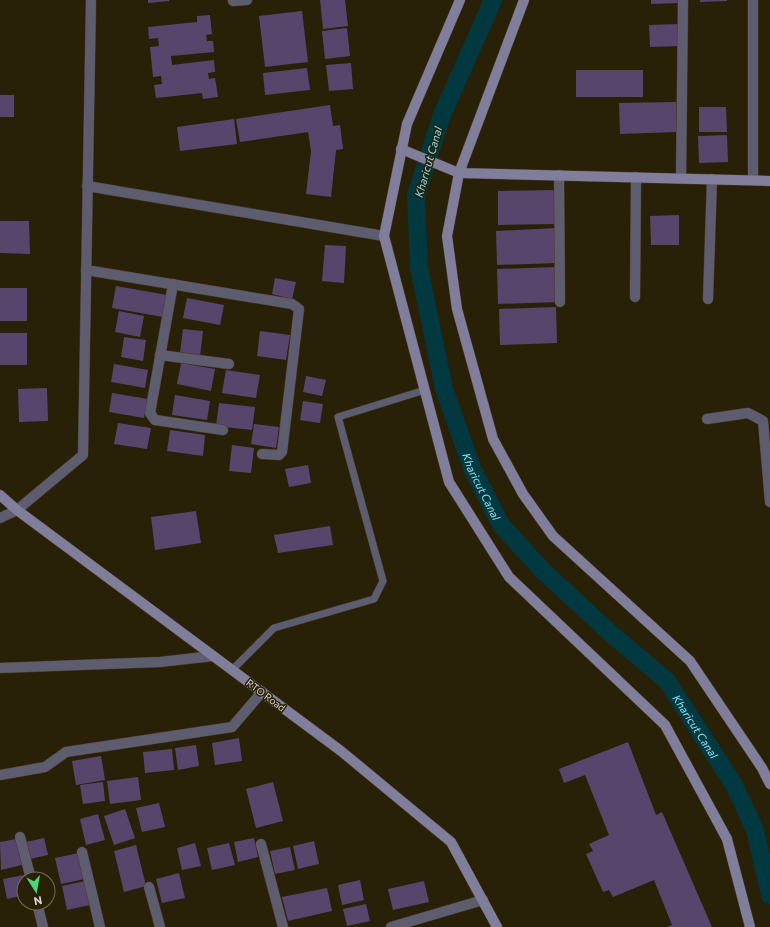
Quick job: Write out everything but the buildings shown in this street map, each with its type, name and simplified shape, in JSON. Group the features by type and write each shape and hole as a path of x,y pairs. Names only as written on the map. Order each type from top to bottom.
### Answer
{"street":[{"path":"0,518 17,510 83,456 91,0"},
{"path":"233,0 247,0"},
{"path":"460,0 406,124 384,236 449,482 509,577 665,725 727,839 750,927"},
{"path":"524,0 459,173 447,236 457,309 494,439 523,494 553,536 690,661 762,768 770,784"},
{"path":"681,178 683,0"},
{"path":"753,0 753,180"},
{"path":"401,149 459,173 770,181"},
{"path":"559,175 560,302"},
{"path":"635,297 636,177"},
{"path":"708,299 712,179"},
{"path":"87,186 384,236"},
{"path":"86,270 292,304 299,309 282,452 279,455 262,454"},
{"path":"173,284 150,413 155,420 222,430"},
{"path":"160,355 229,364"},
{"path":"707,419 748,413 763,421 770,502"},
{"name":"RTO Road","path":"0,495 17,510 342,751 451,842 497,927"},
{"path":"0,668 160,662 213,656"},
{"path":"0,775 46,767 66,752 232,727 262,692"},
{"path":"20,837 29,871"},
{"path":"261,844 283,927"},
{"path":"82,852 100,927"},
{"path":"149,887 160,927"},
{"path":"391,927 417,923 483,900"},
{"path":"39,911 43,927"}],"lane":[{"path":"232,670 274,628 374,599 383,581 338,416 425,390"}],"waterway":[{"name":"Kharicut Canal","path":"493,0 442,115 416,195 419,268 444,389 472,468 501,525 542,570 608,631 667,681 734,785 755,830 770,895"}]}
